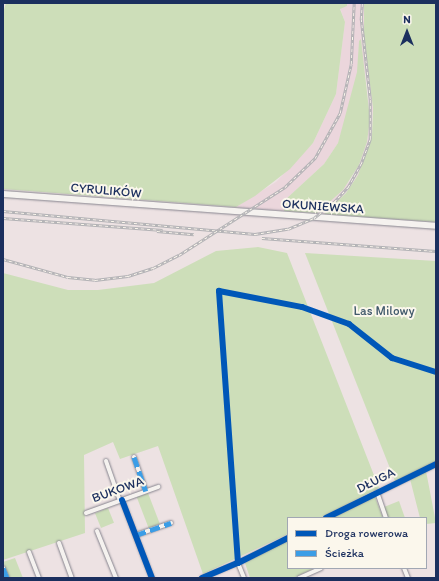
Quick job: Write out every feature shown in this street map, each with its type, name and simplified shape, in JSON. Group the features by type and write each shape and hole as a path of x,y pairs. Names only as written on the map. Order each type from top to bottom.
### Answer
{"main road":[{"name":"CYRULIKÓW","path":"3,194 208,210"},
{"name":"OKUNIEWSKA","path":"208,210 436,226"}],"street":[{"path":"134,457 146,491"},
{"path":"106,461 152,578"},
{"name":"DŁUGA","path":"328,517 436,464"},
{"name":"BUKOWA","path":"86,513 158,487"},
{"path":"377,492 386,517"},
{"path":"136,535 171,522"},
{"path":"97,532 116,578"},
{"path":"202,578 238,563 287,538"},
{"path":"59,543 72,578"},
{"path":"30,552 39,578"},
{"path":"238,563 244,578"},
{"path":"3,568 7,578"},
{"path":"299,578 319,569"}],"shaded area":[{"path":"347,3 364,3 364,38 373,108 369,148 358,175 334,206 324,214 317,213 352,179 367,142 370,119 368,88 359,41 358,72 346,119 338,143 324,164 286,199 284,211 236,207 276,182 313,143 336,94 345,22 340,8 347,6"}],"green space":[{"path":"6,3 347,3 347,6 340,9 345,22 336,94 313,143 290,169 255,196 236,207 3,189 3,13"},
{"path":"364,3 436,3 436,222 324,214 346,193 358,175 372,135 373,108 364,38"},
{"path":"361,39 370,119 367,142 359,165 343,190 317,213 284,211 286,199 324,164 338,143 357,72 359,41"},
{"path":"258,247 287,253 379,488 322,517 287,517 287,534 203,574 158,446 120,459 113,442 84,455 85,533 3,560 3,273 68,290 98,290 154,283 216,251"},
{"name":"Las Milowy","path":"305,253 436,261 436,461 395,481"},
{"path":"426,471 436,523 427,524 427,517 420,517 410,479"},
{"path":"148,493 160,524 149,528 137,497"},
{"path":"375,497 383,517 335,517"},
{"path":"399,501 405,517 388,517 384,507"},
{"path":"108,508 114,523 101,528 95,513"},
{"path":"287,541 287,569 313,569 293,578 250,578 245,563"},
{"path":"15,558 23,578 9,578 3,562"}],"railway":[{"path":"3,259 68,277 95,280 128,276 153,268 179,255 285,187 315,158 340,113 351,64 354,3"},
{"path":"3,211 255,234 288,229 314,218 334,202 348,187 361,164 370,139 370,99 361,19 362,3"},
{"path":"3,218 163,230"},
{"path":"157,231 194,234"},
{"path":"262,238 436,251"}],"marked path":[{"path":"134,457 146,491"},
{"path":"136,535 171,523"},
{"path":"3,568 7,578"}],"cycle path":[{"path":"238,563 219,291 302,307 349,324 392,358 436,372"},
{"path":"328,517 436,464"},
{"path":"122,500 152,578"},
{"path":"202,578 238,563 287,538"}]}
